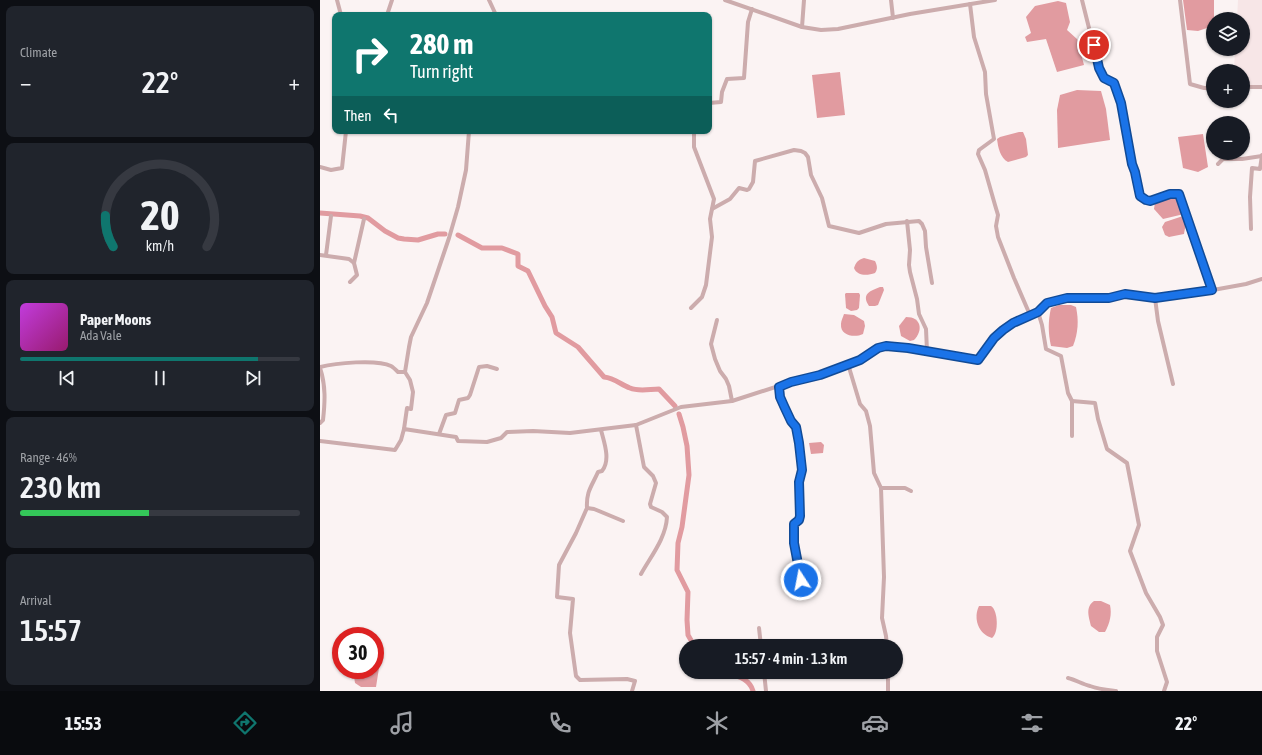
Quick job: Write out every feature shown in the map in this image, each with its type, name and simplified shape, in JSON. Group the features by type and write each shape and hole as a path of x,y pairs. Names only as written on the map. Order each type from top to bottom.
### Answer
{"street":[{"path":"337,0 341,12"},
{"path":"388,12 392,0"},
{"path":"489,0 495,12"},
{"path":"725,0 802,27 821,30 838,29 995,0"},
{"path":"802,27 804,0"},
{"path":"891,0 893,18"},
{"path":"1082,0 1099,68 1104,78 1114,83 1121,103 1132,164 1140,196 1150,201 1170,194 1179,194 1212,290"},
{"path":"1180,0 1190,84 1206,88"},
{"path":"970,4 974,37 985,72 986,94 994,139 979,150 978,154 985,170 998,215 996,226 998,237 1030,315"},
{"path":"712,103 721,102 722,92 727,79 745,77 748,22 752,9"},
{"path":"1250,87 1262,87"},
{"path":"320,167 331,170 342,168 346,134"},
{"path":"320,441 395,450 401,440 407,408 411,408 413,392 406,372 411,337 427,303 445,252 458,207 466,170 470,134"},
{"path":"690,308 702,297 706,285 712,237 710,219 714,199 694,147 694,134"},
{"path":"712,209 730,199 739,188 749,189 752,182 755,160 794,150 805,153 808,157 811,175 822,198 829,226 860,233 886,224 907,221 919,221 922,224 925,231 928,264 932,283"},
{"path":"1218,164 1223,158 1242,159 1262,155 1260,169 1252,168 1250,197 1251,229"},
{"path":"326,255 331,216"},
{"path":"350,282 357,275 354,263 364,219"},
{"path":"907,221 910,250 909,265 919,307 919,314 926,329 926,351"},
{"path":"320,255 349,259 354,263"},
{"path":"404,429 439,434 456,438 458,441 487,442 501,438 507,432 533,431 570,434 636,425 681,407 732,401 791,382 820,375 860,360 878,348 886,346 978,360 994,338 1013,323 1038,312 1047,303 1067,298 1109,298 1125,294 1155,298 1246,284 1262,279"},
{"path":"1155,298 1158,322 1172,384"},
{"path":"1038,312 1046,349 1061,356 1064,365 1068,393 1072,401 1072,436"},
{"path":"717,320 711,344 714,359 729,386 732,401"},
{"path":"320,423 323,420 326,398 320,368 345,363 380,363 392,366 398,372 406,372"},
{"path":"848,364 860,404 866,411 870,426 874,473 881,488 884,583 882,618 886,639"},
{"path":"439,434 446,415 455,413 459,400 468,398 470,395 479,367 487,366 497,369"},
{"path":"779,387 780,397 791,421 796,427 799,443 802,470 799,482 800,516 799,520 794,524 794,543 804,593"},
{"path":"1072,401 1095,403 1107,449 1127,463 1139,525 1137,533 1131,543 1130,551 1146,593 1163,625 1157,637 1156,651 1167,682 1164,691"},
{"path":"636,425 644,467 653,476 656,483 650,507 667,516 667,526 664,534 641,574"},
{"path":"601,430 606,449 604,469 602,472 598,472 589,490 587,497 587,508 573,539 561,558 557,577 557,597 573,599 570,633 576,676 580,680 627,679 634,681 632,691"},
{"path":"881,488 901,488 911,491"},
{"path":"587,508 594,509 624,521"},
{"path":"759,628 760,639"},
{"path":"1068,678 1091,687 1116,691"},
{"path":"765,679 766,691"},
{"path":"888,679 888,691"}],"shaded area":[{"path":"1183,0 1214,0 1214,12 1206,12 1206,28 1198,31 1187,30"},
{"path":"1238,0 1262,0 1262,87 1250,86 1250,64 1234,64 1235,56 1250,56 1250,12 1237,12"},
{"path":"1058,1 1066,3 1070,22 1067,30 1077,39 1084,65 1057,72 1046,39 1027,42 1025,37 1031,33 1026,17 1035,6"},
{"path":"840,72 845,115 817,118 812,75"},
{"path":"1077,90 1101,91 1106,109 1110,140 1058,148 1057,110 1060,95"},
{"path":"1023,132 1026,139 1028,155 1026,157 1008,162 1001,155 997,139"},
{"path":"1203,134 1208,167 1198,172 1183,168 1178,137"},
{"path":"1166,197 1176,197 1184,214 1163,219 1154,209 1155,202"},
{"path":"1183,216 1185,223 1184,234 1169,237 1165,235 1162,227 1165,222"},
{"path":"864,258 875,261 877,270 875,273 863,275 855,271 854,268 856,263"},
{"path":"883,287 884,290 878,305 869,306 866,296 870,292"},
{"path":"846,293 859,293 859,308 857,310 851,311 846,308"},
{"path":"1059,305 1071,305 1076,307 1078,317 1078,327 1073,346 1067,348 1051,346 1050,341 1049,318 1051,308"},
{"path":"844,314 854,315 864,321 865,326 863,334 852,336 843,331 841,324"},
{"path":"906,317 915,319 918,322 920,329 914,340 910,341 901,336 899,326"},
{"path":"821,442 824,445 823,453 811,454 809,443"},
{"path":"1094,601 1101,601 1110,605 1110,618 1105,632 1099,632 1091,626 1089,606"},
{"path":"979,606 991,606 995,612 997,627 992,638 983,633 978,625 977,611"},
{"path":"354,679 377,679 376,687 361,687 355,683"}],"waterway":[{"path":"320,213 368,218 385,231 398,238 418,240 438,234 445,234"},
{"path":"458,235 482,248 502,248 518,254 518,266 528,271 552,317 556,333 578,347 604,377 633,389 659,389 675,406"},
{"path":"679,414 687,446 689,475 682,527 678,543 677,570 688,592 687,620 688,635 690,639"},
{"path":"743,679 751,686 753,691"}],"route":[{"path":"801,580 794,543 794,523 799,520 800,516 799,482 802,470 799,443 796,427 791,421 780,397 779,387 791,382 820,375 860,360 878,348 886,346 895,346 978,360 994,338 1013,323 1038,312 1047,303 1067,298 1109,298 1125,294 1155,298 1212,290 1179,194 1170,194 1150,201 1140,196 1132,164 1121,103 1114,83 1104,78 1099,68 1094,45"}]}
